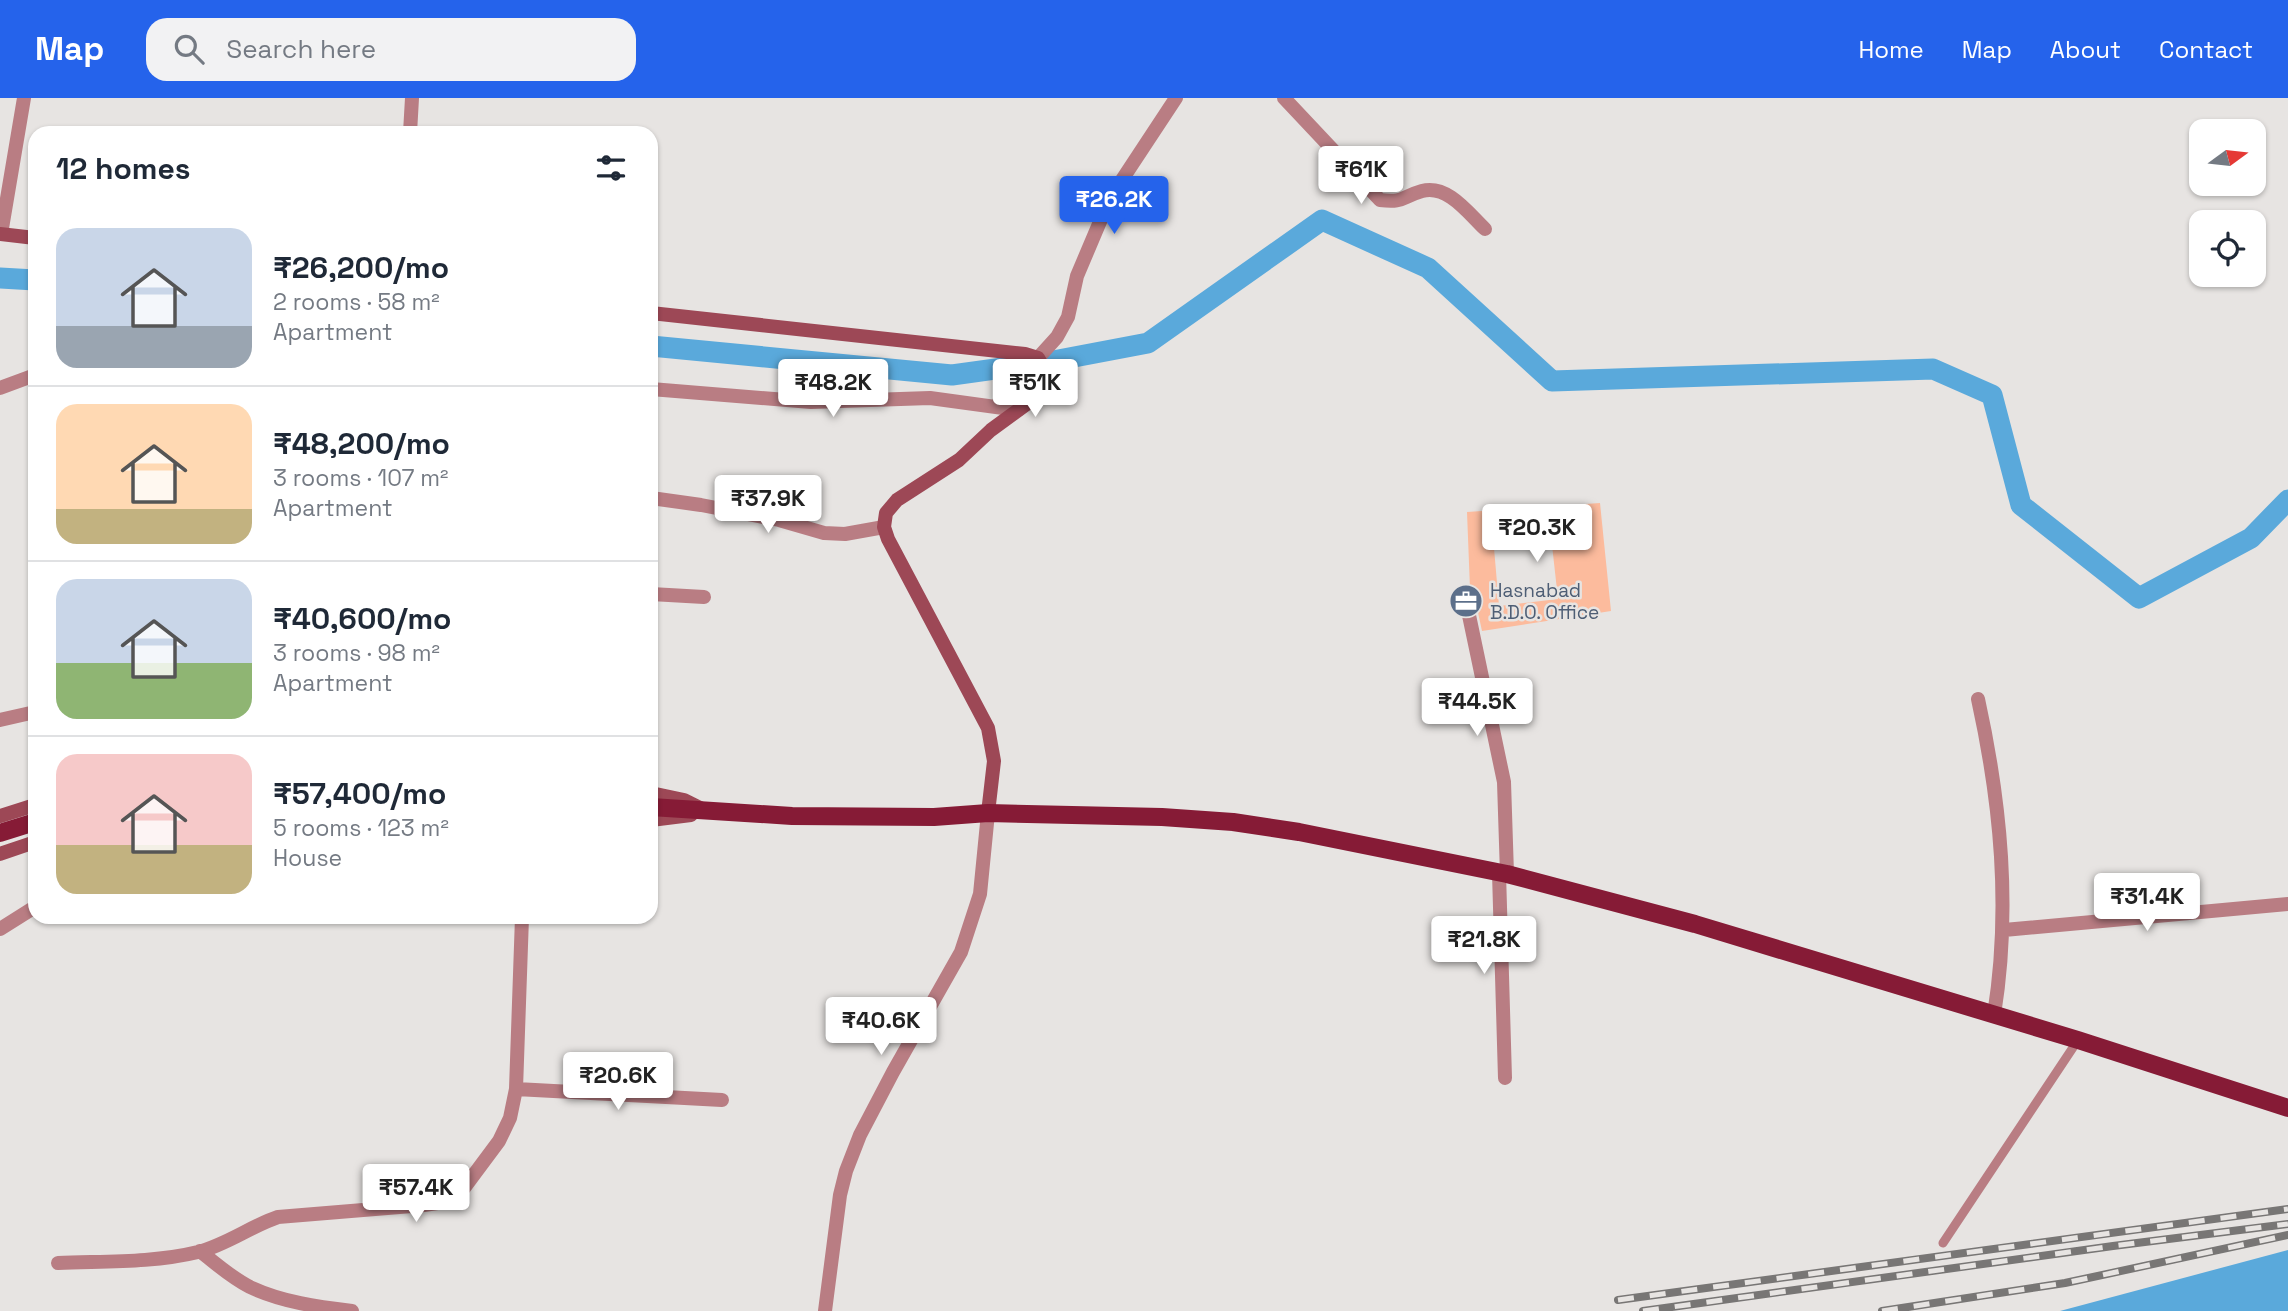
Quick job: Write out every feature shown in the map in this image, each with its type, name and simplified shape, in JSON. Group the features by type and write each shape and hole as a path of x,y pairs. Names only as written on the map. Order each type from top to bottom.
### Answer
{"main road":[{"path":"658,808 863,817 934,817 988,813 1162,817 1233,822 1299,832 1503,873 1695,924 2078,1040 2288,1108"},
{"path":"0,833 28,824"}],"street":[{"path":"24,98 0,234 28,237"},
{"path":"410,126 412,98"},
{"path":"1038,358 1056,337 1068,317 1077,276 1110,198 1176,98"},
{"path":"1284,98 1380,200 1397,202 1424,191 1439,191 1450,196 1485,229"},
{"path":"658,314 1025,354 1038,358 1043,367 1045,383 1032,400 991,430 959,460 897,500 886,513 884,527 988,728 994,761 981,894 961,952 892,1072 860,1135 846,1171 840,1195 824,1311"},
{"path":"0,388 28,378"},
{"path":"658,389 811,402 930,398 1018,410"},
{"path":"658,499 779,520 824,533 845,534 884,527"},
{"path":"658,594 704,597"},
{"path":"1466,601 1504,782 1505,1078"},
{"path":"1978,699 1997,799 2004,930 1994,1015"},
{"path":"0,720 28,714"},
{"path":"658,794 684,800 710,812"},
{"path":"0,816 28,807"},
{"path":"658,819 710,812"},
{"path":"0,854 28,844"},
{"path":"2004,930 2288,904"},
{"path":"0,929 28,911"},
{"path":"58,1263 170,1257 200,1251 278,1217 444,1202 464,1188 499,1140 510,1118 516,1089 522,924"},
{"path":"516,1089 722,1100"},
{"path":"200,1251 240,1281 269,1295 315,1307 352,1311"}],"lane":[{"path":"1942,1243 2078,1040"}],"water":[{"path":"2288,1250 2288,1311 2060,1311"}],"building":[{"path":"1600,503 1611,611 1482,631 1473,589 1470,589 1467,512","holes":["1552,545 1558,599 1499,606 1494,548"]}],"waterway":[{"path":"1053,361 1148,343 1322,220 1428,268 1552,381 1933,369 1992,395 2021,505 2139,598 2251,538 2288,500"},
{"path":"0,278 28,280"},
{"path":"658,347 952,375 1025,365"}],"railway":[{"path":"1618,1300 2288,1209"},
{"path":"1643,1311 2288,1224"},
{"path":"1882,1311 2065,1283 2288,1235"}],"place":[{"name":"Hasnabad B.D.O. Office","path":"1466,601"}]}
